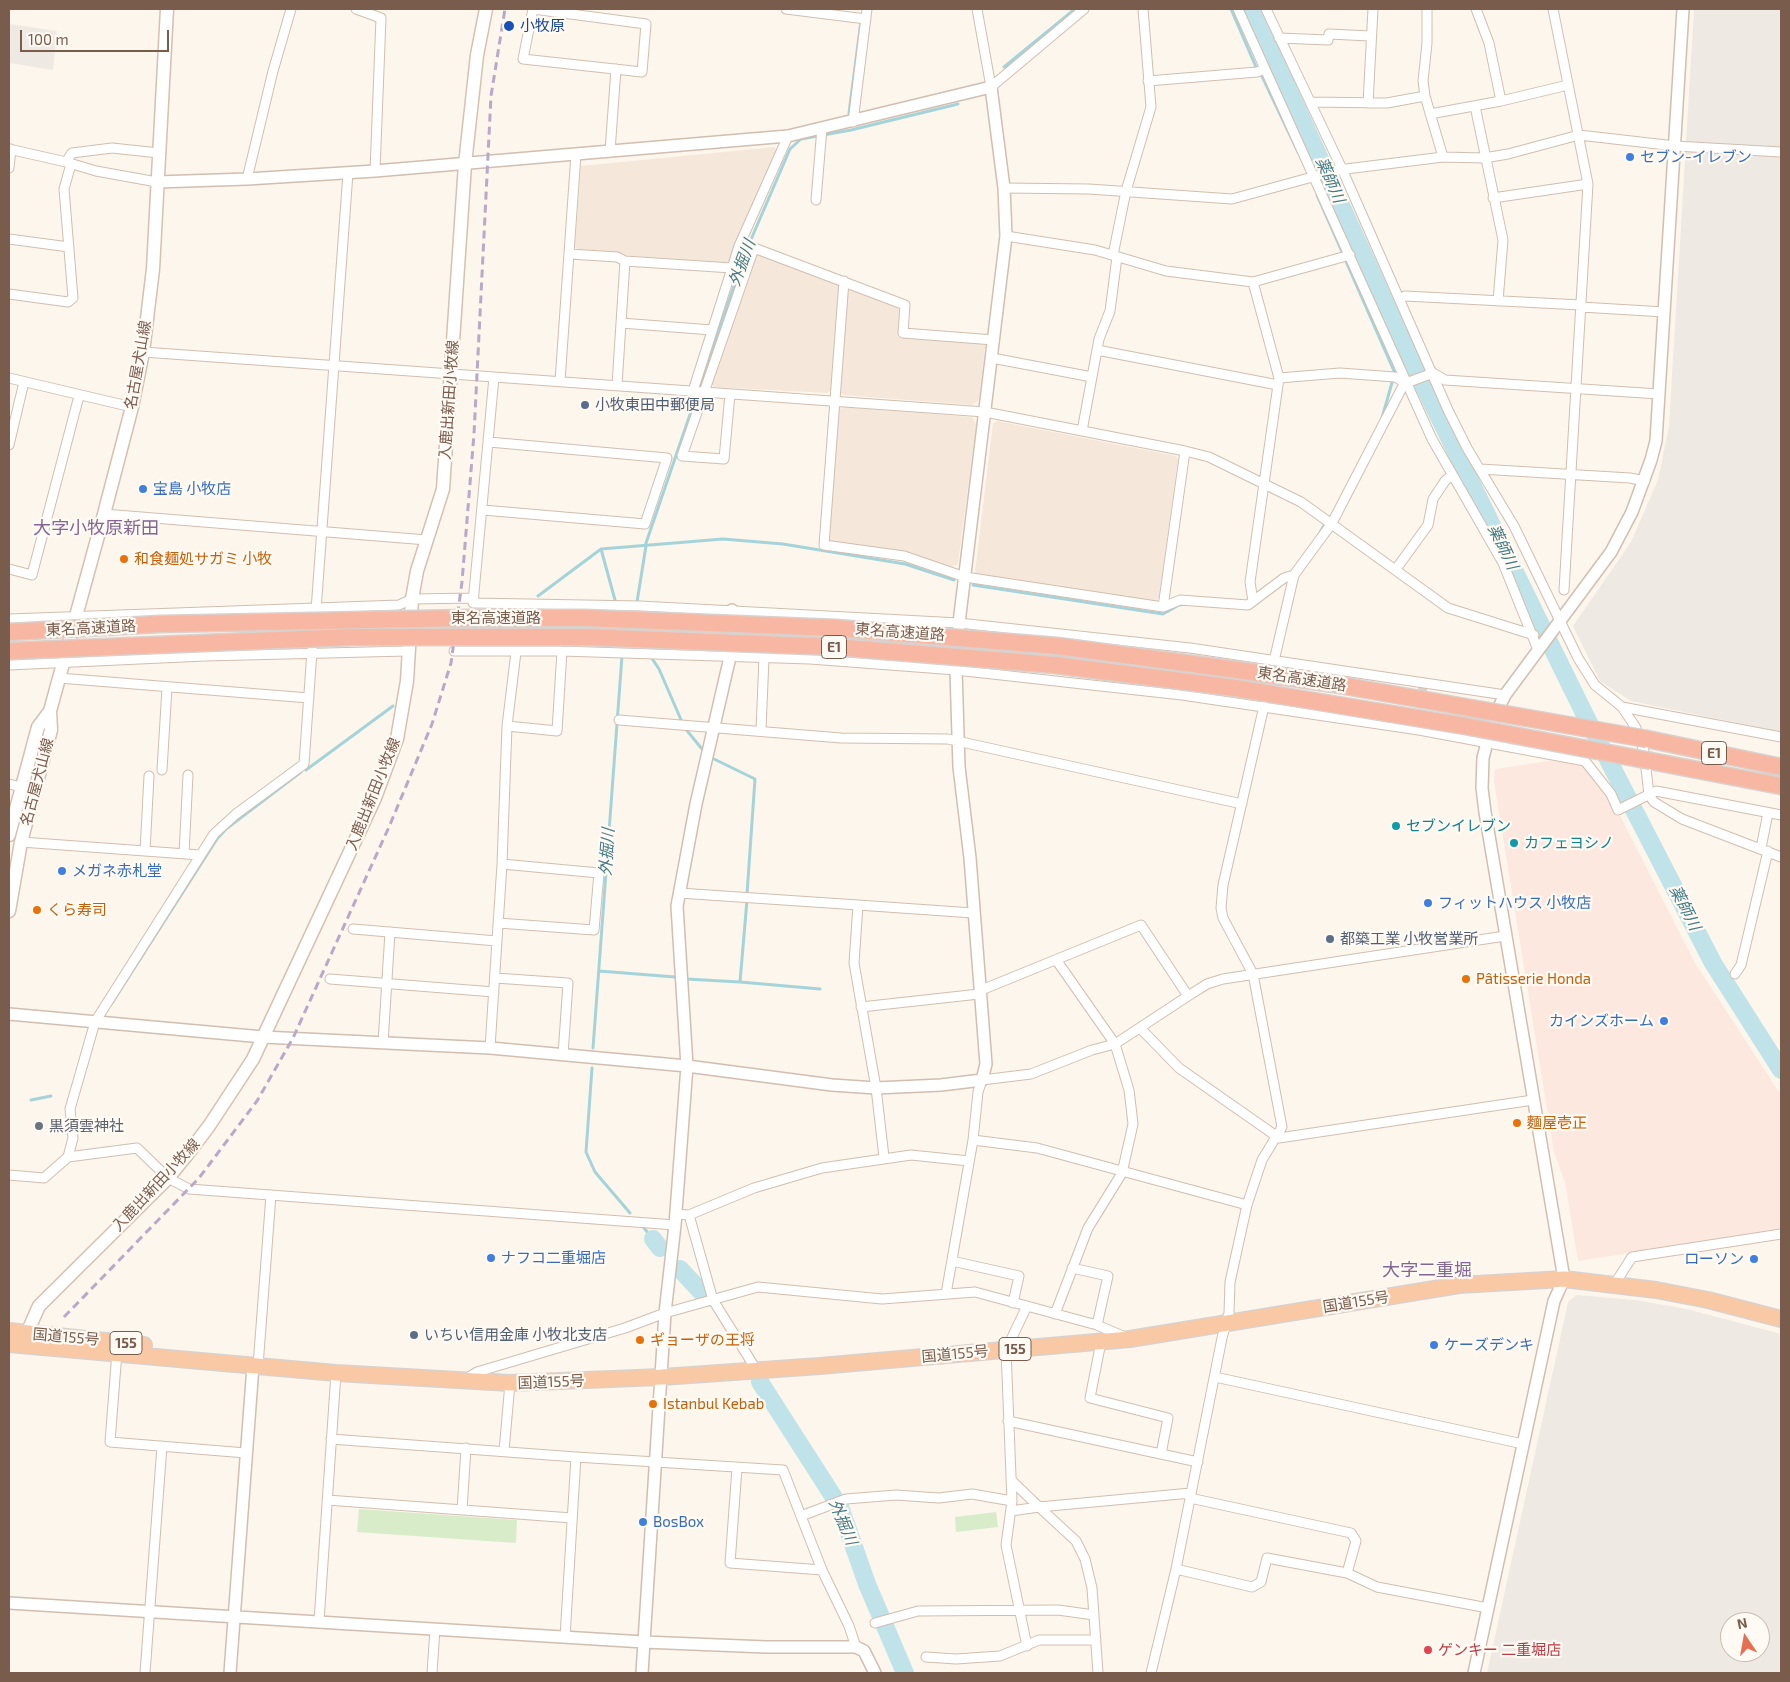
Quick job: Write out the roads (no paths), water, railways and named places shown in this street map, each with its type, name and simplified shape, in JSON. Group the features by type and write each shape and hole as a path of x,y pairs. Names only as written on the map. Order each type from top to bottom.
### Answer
{"highway":[{"name":"東名高速道路","path":"9,632 160,624 585,618 836,628 1057,646 1344,685 1646,739 1781,767"},
{"name":"東名高速道路","path":"9,651 352,637 595,638 844,647 1055,665 1225,687 1465,726 1781,786"},
{"name":"国道155号","path":"9,1344 336,1373 462,1382 510,1383 757,1371 1101,1342 1130,1339 1459,1285 1564,1279 1656,1290 1708,1300 1781,1319"},
{"name":"国道155号","path":"9,1331 124,1342 220,1357 250,1365"}],"main road":[{"name":"名古屋犬山線","path":"9,911 21,842 51,730 50,711 132,407 142,352 152,269 168,9"},
{"name":"入鹿出新田小牧線","path":"27,1333 39,1306 168,1178 209,1126 252,1059 375,798 397,739 407,681 407,651 412,599 427,540 443,489 465,164 476,54 486,9"},
{"name":"名古屋犬山線","path":"9,835 15,786 38,727 50,711"}],"street":[{"path":"247,179 273,71 291,9"},
{"path":"356,9 381,18 375,171"},
{"path":"533,9 565,11 646,24 642,72 523,59 533,9"},
{"path":"786,9 866,19"},
{"path":"853,122 867,9"},
{"path":"946,1294 969,1161 978,1092 986,1064 970,858 958,743 956,670 959,623 1006,236 1004,188 991,87 977,9"},
{"path":"9,168 10,149 157,182 247,179 465,164 788,136 853,122 991,87 1084,9"},
{"path":"1082,431 1097,350 1110,311 1115,256 1126,191 1150,110 1143,9"},
{"path":"1238,9 1408,382 1432,439 1503,563 1534,635 1538,650"},
{"path":"1266,9 1400,299 1448,410 1514,526 1559,624 1578,658 1596,685 1622,707 1636,728 1644,751 1645,797"},
{"path":"1368,103 1370,36 1373,9"},
{"path":"1426,9 1427,43 1423,81 1425,96 1442,157"},
{"path":"1476,9 1489,43 1501,101"},
{"path":"1552,9 1588,184 1564,590"},
{"path":"1474,1673 1554,1301 1564,1279 1505,936 1482,788 1486,742 1493,719 1506,695 1611,552 1632,512 1645,481 1656,441 1683,9"},
{"path":"1279,38 1328,40 1329,34 1370,36"},
{"path":"610,151 616,69"},
{"path":"1148,81 1257,72 1265,69"},
{"path":"1430,114 1501,101 1568,85"},
{"path":"1310,102 1368,103 1425,96"},
{"path":"1475,106 1502,240 1498,301"},
{"path":"816,200 822,183 822,128"},
{"path":"1004,188 1126,191 1232,199 1340,170 1442,157 1484,158 1508,154 1579,135 1675,146 1781,152"},
{"path":"693,392 739,246 788,136"},
{"path":"9,294 71,301 73,298 64,189 72,153 112,148 159,154"},
{"path":"560,381 576,154"},
{"path":"68,1157 73,1138 70,1109 96,1022 214,834 236,814 304,764 348,173"},
{"path":"1493,198 1588,184"},
{"path":"1006,236 1095,250 1166,272 1253,282 1350,254"},
{"path":"9,239 68,247"},
{"path":"739,246 753,251"},
{"path":"730,394 724,459 682,456 706,392 754,248 905,305 903,333 994,340"},
{"path":"570,254 617,257 625,261 732,268"},
{"path":"617,385 625,261"},
{"path":"844,281 824,545 904,556 965,577 1163,607 1180,600 1248,605 1284,578 1294,575"},
{"path":"1253,282 1279,382 1250,582 1253,602"},
{"path":"1400,299 1405,296 1664,312"},
{"path":"621,323 712,330"},
{"path":"1097,350 1279,382 1340,373 1395,376 1408,382"},
{"path":"142,352 985,412 1185,450 1208,457 1301,502 1448,608 1534,635"},
{"path":"992,358 1092,377"},
{"path":"1151,1673 1176,1569 1225,1323 1229,1313 1230,1282 1247,1205 1262,1160 1282,1127 1253,974 1224,918 1221,908 1223,885 1267,706 1294,575 1332,523 1408,382 1431,373 1446,380 1659,394"},
{"path":"494,377 473,603 732,610 959,623 1190,648 1506,695"},
{"path":"9,378 81,394 32,576 9,569"},
{"path":"9,445 24,382"},
{"path":"79,396 132,407"},
{"path":"483,510 645,524 667,458 488,442"},
{"path":"1163,607 1185,450"},
{"path":"1480,469 1571,474 1645,481"},
{"path":"1396,569 1428,525 1433,499 1445,481 1452,475"},
{"path":"104,514 427,540"},
{"path":"9,618 399,605 412,599 474,598"},
{"path":"642,1673 657,1462 665,1313 675,1219 687,1066 679,965 677,906 696,804 730,657 732,610"},
{"path":"202,611 205,656"},
{"path":"800,613 804,659"},
{"path":"1182,695 1190,648"},
{"path":"9,664 205,656 407,651"},
{"path":"454,651 562,651 804,659 956,670 1182,695 1267,706 1486,742 1585,761 1610,794 1618,810 1656,791 1781,816"},
{"path":"507,726 558,731 562,651"},
{"path":"490,1048 502,864 507,726 516,652"},
{"path":"761,730 764,658"},
{"path":"59,678 310,698"},
{"path":"162,770 167,688"},
{"path":"1622,707 1781,737"},
{"path":"619,720 714,726 841,738 948,739 958,743 1242,804"},
{"path":"184,854 188,775"},
{"path":"145,851 149,776"},
{"path":"1645,797 1682,819 1765,849 1781,857"},
{"path":"1735,974 1741,965 1765,849 1768,813"},
{"path":"21,842 200,855"},
{"path":"498,923 594,930 598,873 502,864"},
{"path":"679,893 973,914"},
{"path":"858,905 854,963 876,1088 884,1157"},
{"path":"861,1007 979,992 1141,925 1188,996"},
{"path":"353,929 497,941"},
{"path":"383,1043 390,932"},
{"path":"9,1014 263,1037 490,1048 687,1066 832,1085 876,1088 941,1085 1031,1074 1092,1050 1115,1044 1207,984 1223,979 1505,936"},
{"path":"1055,1314 1088,1228 1122,1173 1133,1124 1129,1090 1115,1044 1057,961"},
{"path":"495,978 568,983 563,1055"},
{"path":"330,979 494,992"},
{"path":"1140,1028 1179,1068 1276,1136 1284,1139 1533,1100"},
{"path":"972,1140 1037,1148 1122,1173 1247,1205"},
{"path":"9,1174 44,1178 68,1157 136,1148 168,1178 189,1189 675,1219 754,1188 822,1168 884,1157 911,1155 969,1161"},
{"path":"230,1673 246,1453 250,1365 271,1195"},
{"path":"689,1215 713,1300 757,1371"},
{"path":"1614,1285 1632,1257 1781,1234"},
{"path":"952,1261 1019,1276 1013,1303"},
{"path":"1072,1268 1108,1276 1097,1325"},
{"path":"462,1382 476,1372 625,1328 665,1313 758,1288 882,1299 976,1292 1097,1325 1130,1339"},
{"path":"1026,1306 1006,1350 1012,1501 1006,1545 1027,1646"},
{"path":"1101,1342 1090,1398 1168,1418 1161,1454"},
{"path":"116,1352 110,1442 246,1453"},
{"path":"319,1621 336,1373"},
{"path":"1215,1376 1523,1444"},
{"path":"504,1451 510,1383"},
{"path":"1008,1421 1198,1462"},
{"path":"330,1439 783,1470 822,1570 849,1626 856,1647"},
{"path":"145,1673 162,1446"},
{"path":"462,1510 466,1448"},
{"path":"565,1637 576,1457"},
{"path":"737,1468 730,1563 822,1570"},
{"path":"1011,1480 1076,1541 1085,1559 1092,1588 1098,1673"},
{"path":"801,1516 846,1499 896,1494 939,1498 972,1494 1012,1501"},
{"path":"1011,1510 1190,1495 1351,1533 1356,1540 1347,1573"},
{"path":"327,1500 572,1518"},
{"path":"1176,1569 1252,1587 1261,1582 1267,1558 1347,1573 1378,1588 1488,1608"},
{"path":"9,1602 644,1642 766,1647 856,1647 864,1651 874,1673"},
{"path":"875,1623 918,1611 1020,1609 1058,1610 1094,1615"},
{"path":"432,1673 435,1629"},
{"path":"926,1657 956,1659 1000,1656 1038,1640 1096,1640"}],"waterway":[{"name":"外掘川","path":"1004,67 1075,9"},
{"path":"1231,9 1256,67"},
{"name":"薬師川","path":"1252,9 1413,364 1584,713 1713,963 1781,1070"},
{"path":"849,113 861,21"},
{"path":"1261,74 1298,152"},
{"name":"外掘川","path":"645,546 746,251 790,149 801,139 851,130 958,104"},
{"path":"1317,195 1343,254"},
{"path":"1345,259 1394,371"},
{"path":"1382,418 1393,379"},
{"path":"1319,534 1325,524"},
{"path":"538,596 601,549 723,539 783,544 905,564 954,580"},
{"path":"637,602 646,546"},
{"name":"外掘川","path":"601,549 615,600"},
{"path":"973,585 1163,614 1179,605 1187,604"},
{"name":"外掘川","path":"593,1048 622,656"},
{"path":"651,657 659,669 682,722"},
{"path":"306,770 393,706"},
{"path":"684,727 702,749"},
{"path":"714,759 755,779 747,894"},
{"path":"112,1003 217,839 226,829 301,772"},
{"path":"686,979 740,982 747,900"},
{"path":"599,971 675,977"},
{"path":"740,982 820,989"},
{"name":"外掘川","path":"592,1068 586,1152 595,1172 630,1213"},
{"path":"31,1100 51,1096"},
{"name":"外掘川","path":"644,1228 653,1239"},
{"name":"外掘川","path":"653,1239 660,1248"},
{"name":"外掘川","path":"680,1269 707,1298"},
{"name":"外掘川","path":"760,1382 840,1507 867,1584 905,1673"}],"tunnel":[{"path":"640,606 655,654"},
{"path":"1420,722 1423,684"}],"railway":[{"path":"64,1317 199,1178 257,1101 293,1038 389,827 432,724 451,663 462,582 474,434 491,96 505,9"}],"place":[{"name":"小牧原","path":"509,26"},
{"name":"セブン-イレブン","path":"1630,157"},
{"name":"小牧東田中郵便局","path":"585,405"},
{"name":"宝島 小牧店","path":"143,489"},
{"name":"和食麺処サガミ 小牧","path":"124,559"},
{"name":"セブンイレブン","path":"1396,826"},
{"name":"カフェヨシノ","path":"1514,843"},
{"name":"メガネ赤札堂","path":"62,871"},
{"name":"フィットハウス 小牧店","path":"1428,903"},
{"name":"くら寿司","path":"37,910"},
{"name":"都築工業 小牧営業所","path":"1330,939"},
{"name":"Pâtisserie Honda","path":"1466,979"},
{"name":"カインズホーム","path":"1664,1021"},
{"name":"麵屋壱正","path":"1517,1123"},
{"name":"黒須雲神社","path":"39,1126"},
{"name":"ナフコ二重堀店","path":"491,1258"},
{"name":"ローソン","path":"1754,1259"},
{"name":"いちい信用金庫 小牧北支店","path":"414,1335"},
{"name":"ギョーザの王将","path":"640,1340"},
{"name":"ケーズデンキ","path":"1434,1345"},
{"name":"Istanbul Kebab","path":"653,1404"},
{"name":"BosBox","path":"643,1522"},
{"name":"ゲンキー 二重堀店","path":"1428,1650"}],"district":[{"name":"大字小牧原新田","path":"96,528"},
{"name":"大字二重堀","path":"1427,1270"}]}
